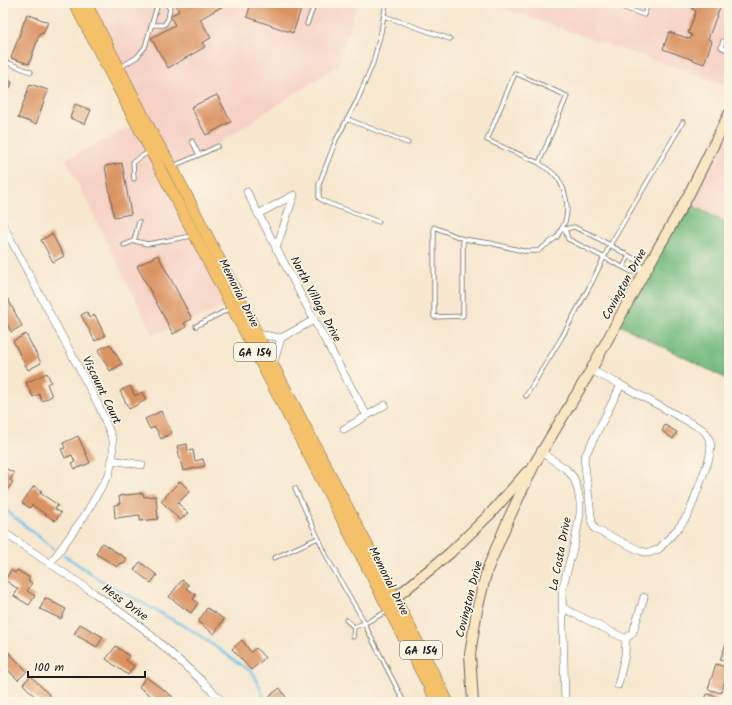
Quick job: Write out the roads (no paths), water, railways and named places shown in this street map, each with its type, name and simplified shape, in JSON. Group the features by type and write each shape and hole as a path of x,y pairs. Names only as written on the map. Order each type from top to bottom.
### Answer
{"main road":[{"name":"Memorial Drive","path":"74,3 437,702"},
{"name":"Memorial Drive","path":"86,3 448,702"}],"street":[{"name":"Covington Drive","path":"473,702 470,654 477,610 487,570 509,518 541,452 591,370 643,270 687,198 726,128 729,114"},
{"name":"North Village Drive","path":"247,192 366,416"},
{"path":"258,214 294,196 276,249"},
{"name":"Viscount Court","path":"3,225 99,406 113,440 112,460 109,474 85,515 50,564"},
{"path":"257,334 281,338 314,320"},
{"path":"273,366 281,338"},
{"path":"591,370 621,385 702,429 711,440 711,454 689,513 680,526 659,549 649,553 641,551 595,529 592,523 584,458 621,385"},
{"path":"344,429 385,405"},
{"name":"La Costa Drive","path":"541,452 566,469 574,478 580,502 580,514 574,545 562,590 564,702"},
{"path":"112,460 142,465"},
{"name":"Covington Drive","path":"389,610 395,598 450,552 490,514 535,463"},
{"name":"Hess Drive","path":"3,532 94,593 144,629 223,702"},
{"path":"618,684 625,655 626,639 633,632 644,597"},
{"path":"563,608 626,639"}],"lane":[{"path":"120,68 137,57 145,47 158,3"},
{"path":"152,25 164,25 168,19 170,8 165,3"},
{"path":"307,24 314,3"},
{"path":"379,222 324,202 319,198 319,184 336,140 373,63 386,3"},
{"path":"611,3 644,15 648,3"},
{"path":"384,16 450,39"},
{"path":"723,41 721,47 729,51"},
{"path":"3,61 31,72"},
{"path":"463,239 462,316 434,317 434,226 463,239 490,243 522,251 538,251 557,237 564,228 566,221 567,196 556,176 539,163 487,140 515,73 567,96 539,163"},
{"path":"347,119 408,143"},
{"path":"526,396 562,337 592,282 603,257 683,122"},
{"path":"192,141 199,155"},
{"path":"172,167 218,146"},
{"path":"134,179 133,162 150,150"},
{"path":"134,241 139,222"},
{"path":"574,227 610,245 638,261 643,270 632,272 568,239 564,228 574,227"},
{"path":"124,245 134,241 148,244 195,236"},
{"path":"623,267 629,256"},
{"path":"196,326 232,308"},
{"path":"295,488 330,563 365,623 404,702"},
{"path":"274,558 318,538"},
{"path":"354,627 365,623 389,610"},
{"path":"346,620 354,627"},
{"path":"353,637 354,627"}],"waterway":[{"path":"3,508 53,548"},
{"path":"64,555 99,579 193,631 254,674 266,702"}]}
